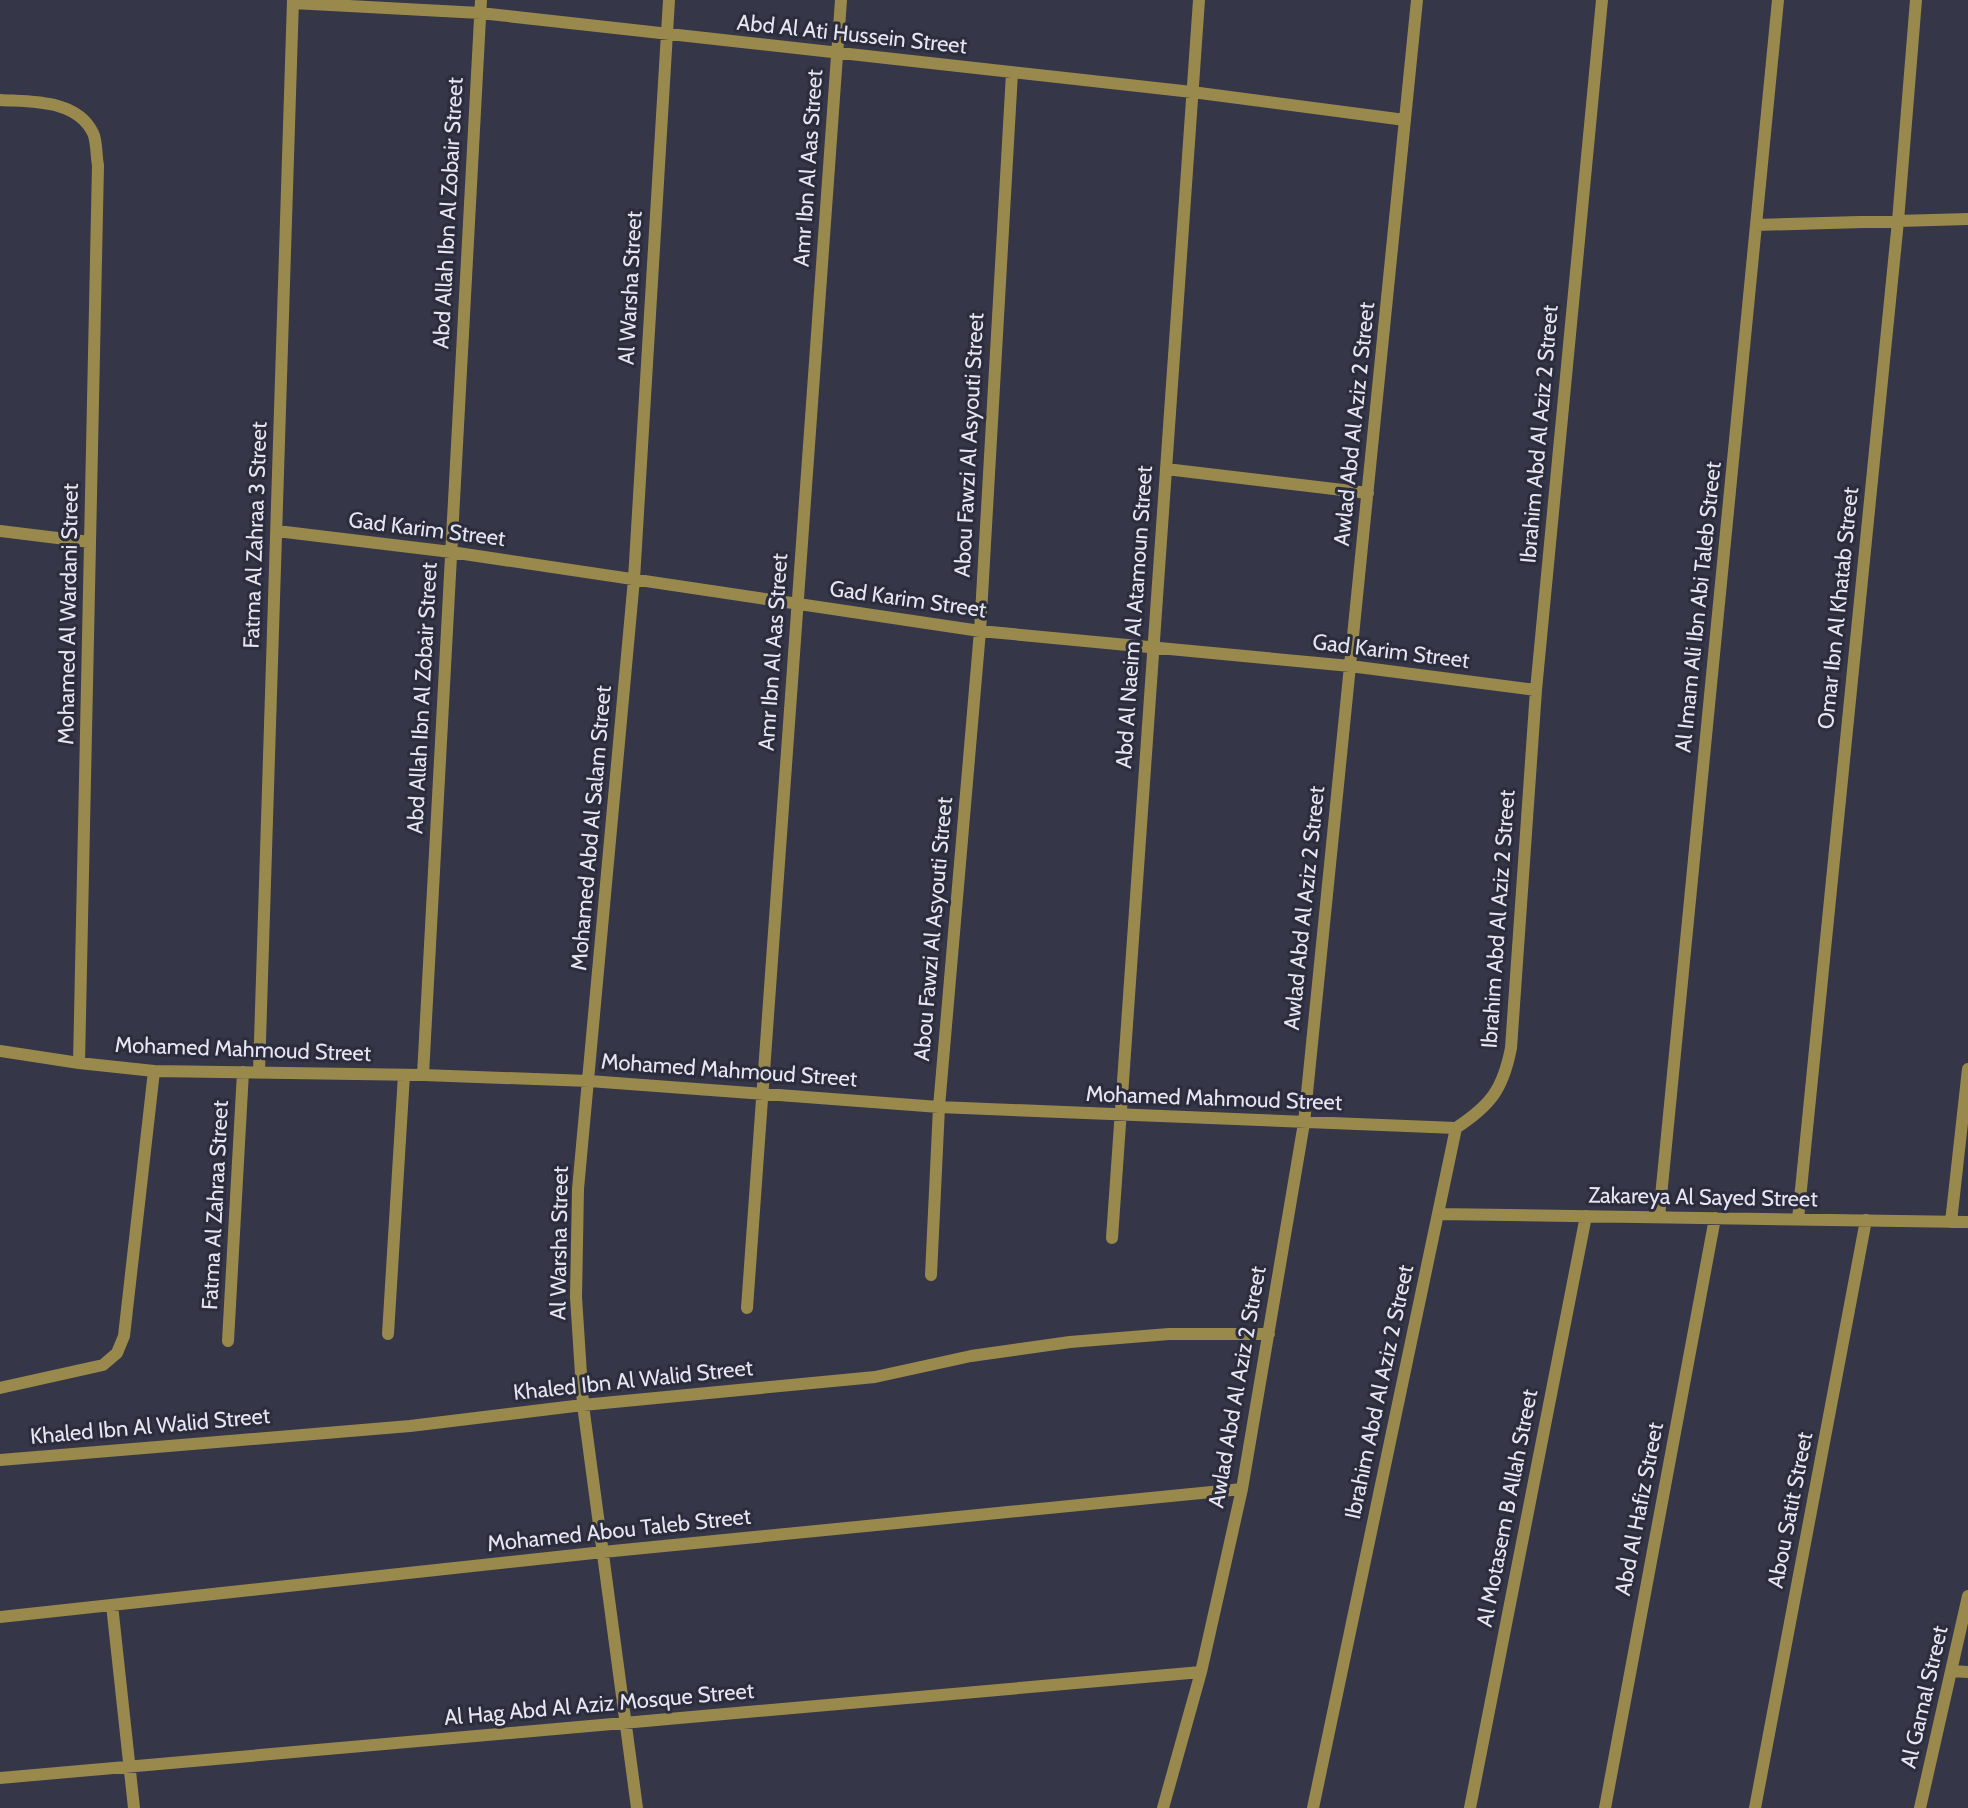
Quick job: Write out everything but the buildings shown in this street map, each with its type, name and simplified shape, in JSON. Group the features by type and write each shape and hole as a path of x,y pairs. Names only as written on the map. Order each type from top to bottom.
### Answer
{"street":[{"name":"Abd Allah Ibn Al Zobair Street","path":"423,1075 481,0"},
{"name":"Al Warsha Street","path":"634,579 669,0"},
{"name":"Amr Ibn Al Aas Street","path":"747,1308 841,0"},
{"name":"Abd Al Naeim Al Atamoun Street","path":"1112,1238 1199,0"},
{"name":"Awlad Abd Al Aziz 2 Street","path":"1162,1808 1201,1672 1242,1489 1304,1123 1418,0"},
{"name":"Ibrahim Abd Al Aziz 2 Street","path":"1313,1808 1456,1128 1477,1114 1494,1095 1506,1073 1511,1048 1536,690 1602,0"},
{"name":"Al Imam Ali Ibn Abi Taleb Street","path":"1659,1217 1778,0"},
{"name":"Omar Ibn Al Khatab Street","path":"1798,1219 1898,221 1916,0"},
{"name":"Abd Al Ati Hussein Street","path":"293,1 480,13 1192,92 1406,120"},
{"name":"Fatma Al Zahraa 3 Street","path":"259,1072 293,1"},
{"name":"Abou Fawzi Al Asyouti Street","path":"931,1275 939,1107 980,631 1012,73"},
{"name":"Mohamed Al Wardani Street","path":"0,100 46,102 75,112 93,133 98,165 80,1063"},
{"path":"1756,225 1968,219"},
{"path":"1166,469 1368,493"},
{"path":"0,531 90,542"},
{"name":"Gad Karim Street","path":"277,531 451,552 980,631 1350,666 1536,690"},
{"name":"Mohamed Abd Al Salam Street","path":"589,1081 634,579"},
{"name":"Mohamed Mahmoud Street","path":"0,1051 154,1071 423,1075 589,1081 939,1107 1456,1128"},
{"path":"1951,1222 1968,1069"},
{"path":"0,1388 103,1365 117,1353 124,1336 154,1071"},
{"name":"Fatma Al Zahraa Street","path":"228,1341 243,1072"},
{"path":"388,1334 404,1075"},
{"name":"Al Warsha Street","path":"589,1081 578,1199 576,1297 583,1405 637,1808"},
{"name":"Zakareya Al Sayed Street","path":"1438,1214 1968,1222"},
{"name":"Al Motasem B Allah Street","path":"1470,1808 1586,1216"},
{"name":"Abd Al Hafiz Street","path":"1605,1808 1714,1218"},
{"name":"Abou Satit Street","path":"1755,1808 1866,1220"},
{"name":"Khaled Ibn Al Walid Street","path":"0,1460 410,1426 583,1405 875,1377 972,1356 1070,1342 1169,1334 1269,1334"},
{"name":"Mohamed Abou Taleb Street","path":"0,1617 603,1552 1242,1489"},
{"name":"Al Gamal Street","path":"1920,1808 1968,1596"},
{"path":"112,1605 134,1808"},
{"path":"1951,1671 1968,1672"},
{"name":"Al Hag Abd Al Aziz Mosque Street","path":"0,1778 1201,1672"}]}
